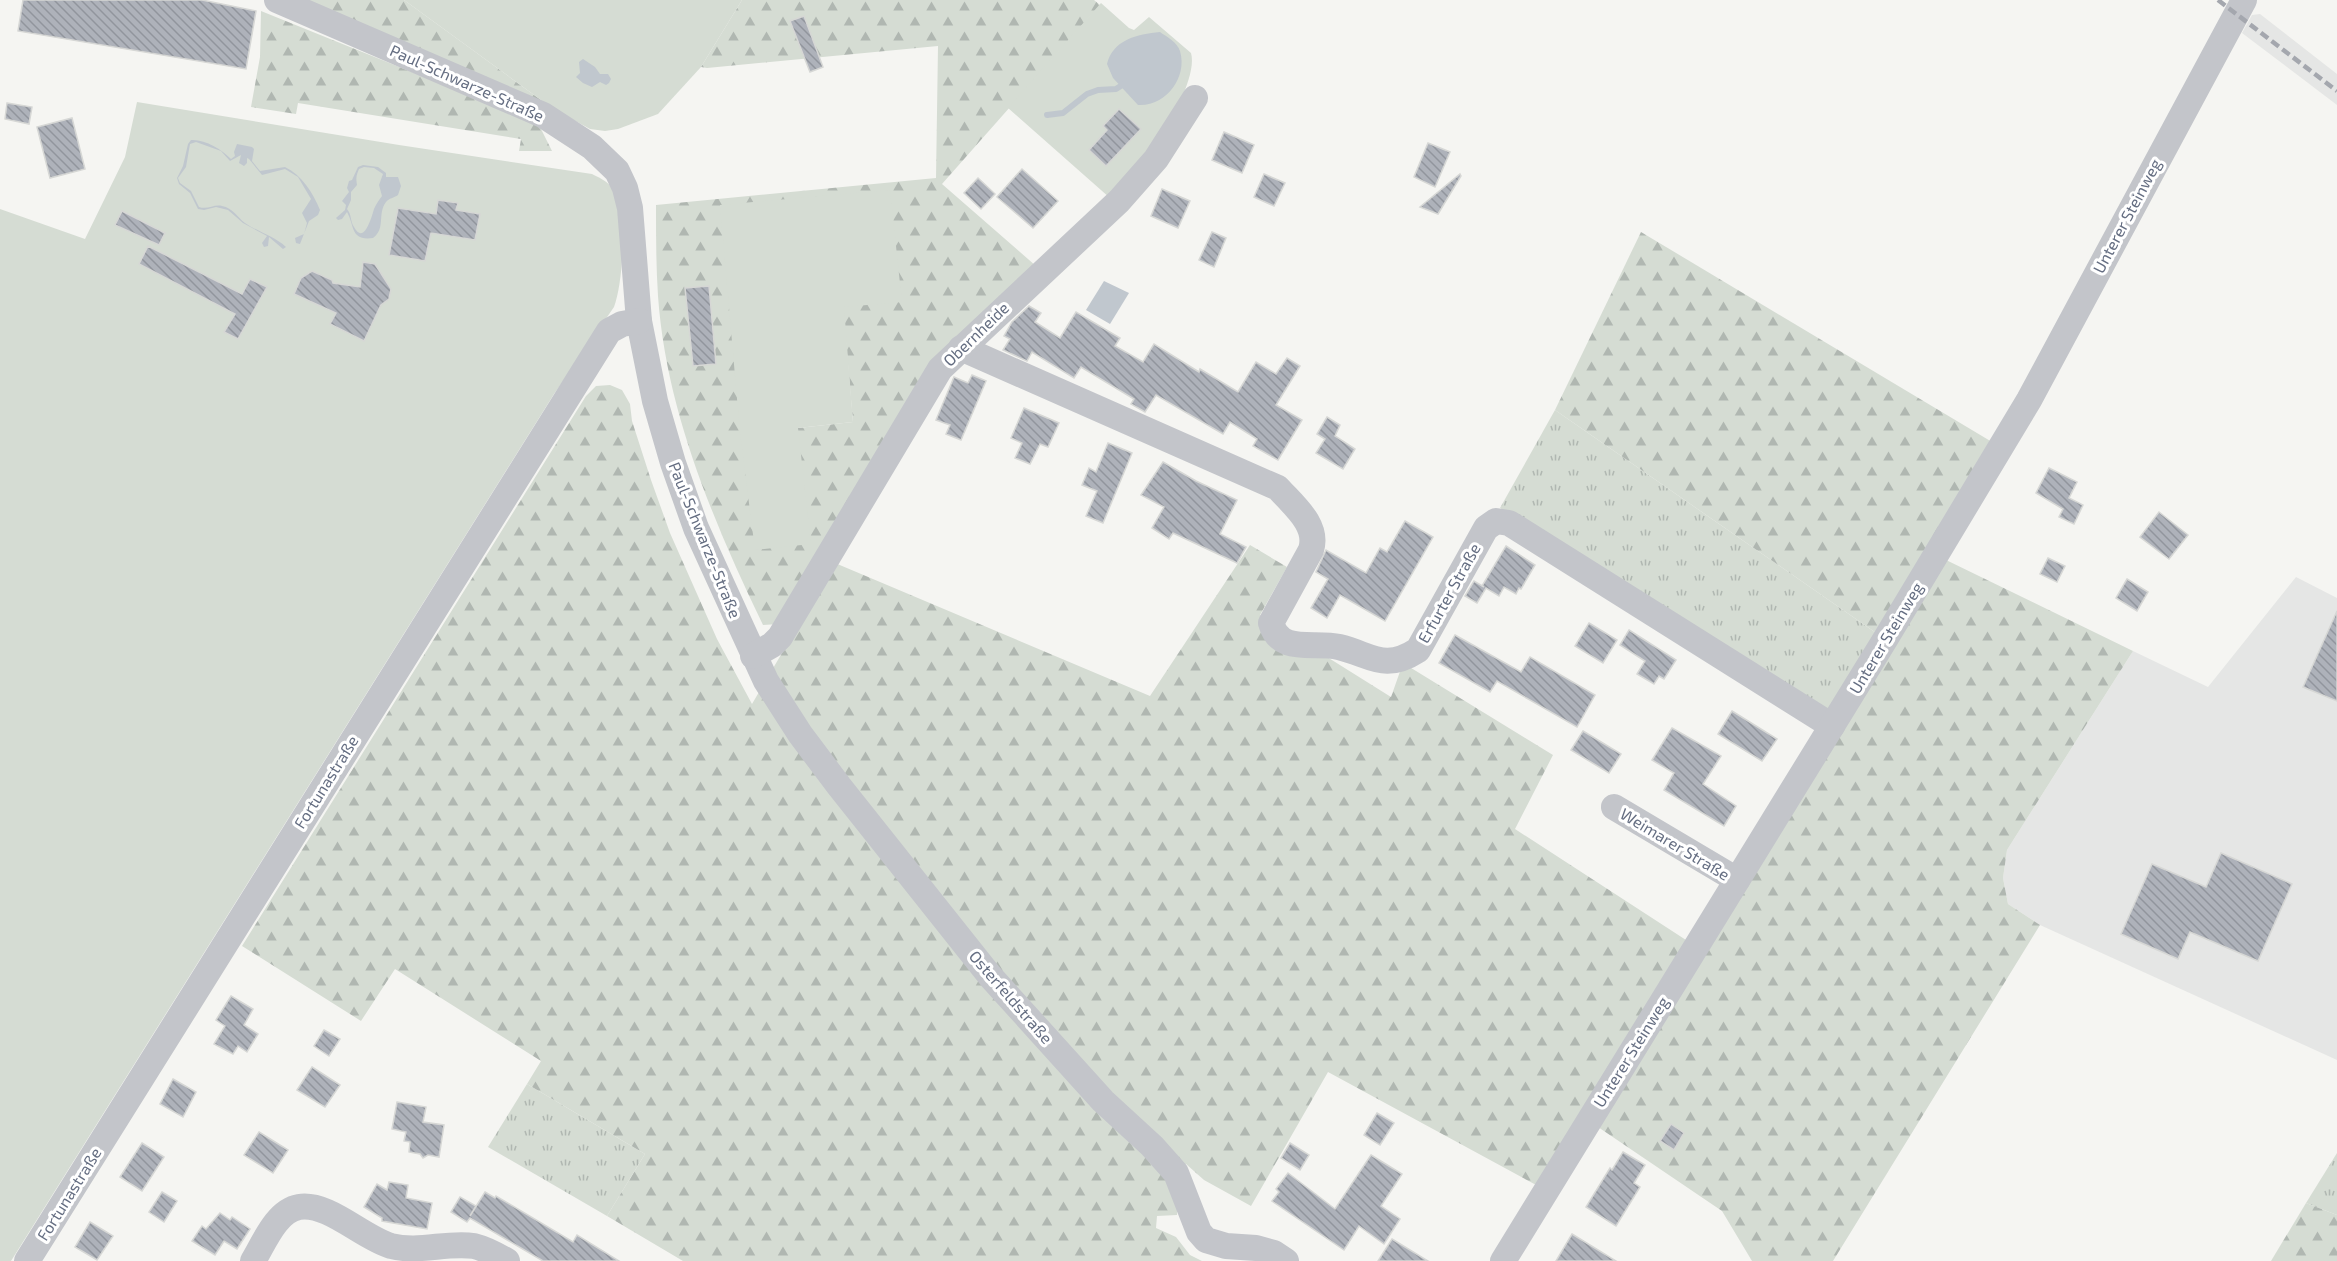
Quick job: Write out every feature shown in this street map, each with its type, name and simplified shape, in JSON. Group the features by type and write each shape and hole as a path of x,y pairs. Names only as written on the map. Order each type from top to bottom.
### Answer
{"street":[{"name":"Paul-Schwarze-Straße","path":"277,0 543,115 599,153 617,171 625,188 630,208 639,321 655,402 696,528 766,681"},
{"name":"Unterer Steinweg","path":"1503,1261 1832,726 2029,400 2244,0"},
{"name":"Obernheide","path":"753,656 772,645 780,637 940,369 1119,201 1156,159 1195,98"},
{"name":"Fortunastraße","path":"27,1261 609,331 622,324 639,321"},
{"name":"Erfurter Straße","path":"961,348 1278,488 1305,519 1314,541 1271,622 1274,633 1290,644 1338,646 1377,661 1392,662 1405,659 1418,651 1486,528 1496,521 1509,523 1832,726"},
{"name":"Osterfeldstraße","path":"766,681 800,734 839,786 990,976 1103,1101 1152,1146 1176,1173 1199,1232 1206,1240 1226,1246 1256,1248 1274,1253 1286,1261"},
{"name":"Weimarer Straße","path":"1614,807 1737,880"},
{"path":"253,1261 278,1220 288,1211 297,1207 309,1206 321,1209 379,1241 393,1246 414,1249 470,1246 487,1250 507,1261"}],"shaded area":[{"path":"2260,14 2337,74 2337,105 2242,33 2252,15"},
{"path":"1160,32 1179,48 1182,61 1181,71 1172,89 1165,96 1148,104 1138,105 1113,78 1107,64 1110,56 1120,44 1143,34"},
{"path":"583,59 595,67 600,74 608,74 611,79 609,83 606,85 600,82 592,87 576,77 580,73 579,62"},
{"path":"191,140 213,145 220,151 196,142 190,144 186,167 178,178 180,183 191,191 199,207 219,206 226,207 245,223 276,240 286,247 283,249 269,237 268,246 264,247 262,243 267,236 243,223 228,210 216,207 198,209 190,193 179,184 177,178"},
{"path":"237,144 252,147 254,149 252,161 260,171 285,167 302,180 320,210 318,215 309,221 304,233 307,223 302,213 311,199 298,177 285,169 262,175 247,158 244,166 239,163 241,155 230,161 222,152 231,159 235,156"},
{"path":"363,165 378,167 386,173 386,177 398,177 401,186 398,195 387,201 383,207 379,230 373,238 357,235 347,212 342,219 336,218 345,210 346,205 342,201 349,192 347,188 349,181 352,180 358,167","holes":["374,168 383,174 379,185 382,196 367,228 361,233 354,227 347,209 351,200 351,192 357,185 356,177 359,169"]},
{"path":"304,234 300,244 296,243 295,238"},
{"path":"1104,281 1129,293 1110,324 1086,310"},
{"path":"2296,577 2337,598 2337,1060 2040,925 2008,904 2003,878 2007,850 2133,651 2208,687"}],"green space":[{"path":"296,0 404,0 552,108"},
{"path":"404,0 742,0 701,67 658,114 618,129 605,131 590,129 552,108"},
{"path":"742,0 1094,0 1100,5 942,184 1036,266 931,363 779,624 763,625 710,506 682,424 663,339 657,285 656,205 936,178 938,46 701,67","holes":["720,205 843,307 853,422 798,428","708,286 716,364 693,366 685,289"]},
{"path":"1101,3 1134,30 1149,17 1191,53 1192,62 1183,96 1166,128 1150,152 1110,198 1008,108"},
{"path":"261,11 538,123 552,151 519,151 521,139 298,103 296,114 251,107 260,57"},
{"path":"137,102 592,174 611,187 616,198 622,229 622,264 614,307 554,394 11,1261 0,1261 0,209 85,239 125,157"},
{"path":"890,190 902,302 844,307 853,422 798,428 811,544 755,550 740,433 720,205"},
{"path":"1641,232 1992,442 1879,635 1555,410"},
{"path":"610,385 622,390 630,404 632,421 670,533 717,639 752,704 835,563 1150,696 1250,545 1287,567 1260,615 1391,697 1403,663 1553,755 1515,829 1686,940 1538,1186 1328,1072 1251,1206 1204,1180 1186,1164 1169,1183 1178,1202 1177,1215 1157,1216 1156,1228 1176,1237 1190,1255 1202,1261 683,1261 607,1216 645,1154 527,1084 541,1061 395,969 361,1021 242,946 586,396 596,386"},
{"path":"1555,410 1879,635 1831,712 1500,508"},
{"path":"1944,559 2133,651 2007,850 2003,878 2008,904 2040,925 1833,1261 1752,1261 1722,1211 1598,1127"},
{"path":"527,1084 645,1154 607,1216 488,1147"},
{"path":"2337,1153 2337,1215 2306,1203"},
{"path":"2306,1203 2337,1215 2337,1261 2271,1261"}],"building":[{"path":"23,0 202,0 256,11 246,69 18,31"},
{"path":"804,16 823,67 810,72 790,21"},
{"path":"7,103 32,107 29,124 5,119"},
{"path":"1119,109 1141,129 1106,166 1089,150 1107,130 1103,126"},
{"path":"72,118 85,169 50,178 37,127"},
{"path":"1224,132 1254,145 1242,173 1212,160"},
{"path":"1428,143 1450,152 1435,187 1414,177"},
{"path":"1022,169 1058,201 1033,228 997,197"},
{"path":"1264,174 1285,183 1274,206 1254,197"},
{"path":"1460,174 1461,176 1438,214 1420,207"},
{"path":"978,178 995,194 981,209 964,193"},
{"path":"1162,189 1190,201 1178,228 1151,216"},
{"path":"438,200 458,203 456,210 480,214 475,240 431,233 425,261 389,255 398,208 436,214"},
{"path":"122,211 165,233 159,245 115,225"},
{"path":"1212,232 1226,238 1214,267 1199,260"},
{"path":"148,246 242,294 250,279 267,287 238,339 224,332 235,314 139,264"},
{"path":"363,262 375,264 391,289 389,299 381,305 364,341 330,324 336,313 294,294 301,278 312,271 332,280 333,283 360,287"},
{"path":"709,286 716,364 693,366 685,288"},
{"path":"1029,306 1041,313 1035,322 1060,338 1076,312 1120,338 1115,346 1143,362 1154,344 1199,372 1200,369 1238,392 1256,362 1276,374 1287,358 1300,366 1276,405 1302,420 1278,460 1253,446 1257,439 1230,422 1223,434 1156,395 1145,412 1131,404 1134,399 1081,367 1074,378 1032,352 1027,361 1003,350 1010,339 1004,336 1012,322"},
{"path":"972,375 986,381 961,440 946,434 950,425 936,420 954,377 968,383"},
{"path":"1024,408 1059,423 1048,447 1040,444 1030,464 1015,458 1022,443 1011,438"},
{"path":"1327,417 1340,425 1335,436 1355,449 1343,469 1316,453 1325,439 1317,434"},
{"path":"1108,443 1132,453 1103,523 1086,516 1097,491 1082,485 1089,468 1096,472"},
{"path":"1163,462 1196,481 1237,500 1220,534 1246,547 1237,563 1173,533 1169,539 1152,528 1164,507 1141,495"},
{"path":"2049,468 2077,482 2069,498 2083,505 2074,524 2059,517 2063,509 2036,493"},
{"path":"2159,512 2188,535 2169,559 2140,537"},
{"path":"1405,521 1433,537 1385,621 1340,595 1327,618 1311,608 1328,579 1316,572 1326,550 1366,573 1380,548 1387,552"},
{"path":"1506,546 1535,565 1516,594 1504,587 1499,596 1486,588 1477,603 1465,596 1474,581 1482,586"},
{"path":"2048,558 2065,566 2057,582 2040,574"},
{"path":"2127,579 2148,592 2137,611 2116,598"},
{"path":"2337,611 2337,701 2303,687"},
{"path":"1589,623 1617,640 1603,663 1575,646"},
{"path":"1629,630 1676,660 1664,679 1659,676 1654,684 1637,674 1645,661 1620,645"},
{"path":"1455,635 1521,672 1530,657 1595,695 1577,727 1497,681 1490,692 1439,663"},
{"path":"1732,711 1777,739 1762,761 1718,734"},
{"path":"1672,728 1721,756 1703,784 1736,806 1724,826 1664,790 1674,773 1652,760"},
{"path":"1583,731 1621,754 1609,773 1571,750"},
{"path":"2221,853 2292,884 2258,961 2190,932 2178,959 2121,934 2152,864 2206,887"},
{"path":"231,996 253,1009 244,1025 258,1034 247,1052 238,1046 233,1054 214,1044 225,1026 216,1020"},
{"path":"324,1030 340,1039 329,1056 314,1046"},
{"path":"312,1067 340,1085 325,1107 297,1090"},
{"path":"173,1079 196,1092 183,1117 160,1104"},
{"path":"397,1102 426,1107 423,1122 444,1125 439,1157 428,1155 423,1158 420,1154 409,1152 410,1142 404,1141 406,1132 392,1129"},
{"path":"1377,1113 1394,1123 1380,1145 1364,1135"},
{"path":"1671,1124 1684,1133 1674,1150 1660,1141"},
{"path":"259,1132 288,1150 273,1173 244,1155"},
{"path":"142,1143 164,1157 142,1191 120,1177"},
{"path":"1290,1143 1309,1155 1300,1170 1281,1158"},
{"path":"1623,1152 1645,1165 1634,1183 1640,1187 1616,1226 1586,1207 1610,1168 1612,1170"},
{"path":"1371,1155 1402,1174 1381,1206 1400,1219 1384,1244 1359,1226 1344,1250 1272,1201 1279,1192 1276,1189 1288,1173 1335,1209"},
{"path":"389,1182 408,1185 406,1198 432,1203 427,1229 382,1221 382,1218 364,1207 377,1184 387,1190"},
{"path":"162,1192 177,1201 164,1222 149,1212"},
{"path":"485,1192 495,1198 496,1196 573,1242 577,1235 619,1261 543,1261 470,1218 467,1222 451,1212 460,1197 476,1206 470,1216"},
{"path":"220,1213 230,1220 232,1217 250,1229 237,1249 224,1241 215,1255 192,1241 202,1226 206,1229"},
{"path":"90,1222 113,1236 97,1260 75,1247"},
{"path":"1572,1234 1616,1261 1556,1261"},
{"path":"1392,1239 1428,1261 1378,1261"}],"waterway":[{"path":"1047,115 1063,113 1087,94 1098,90 1116,89 1127,82"}],"railway":[{"path":"2218,0 2337,91"}]}
